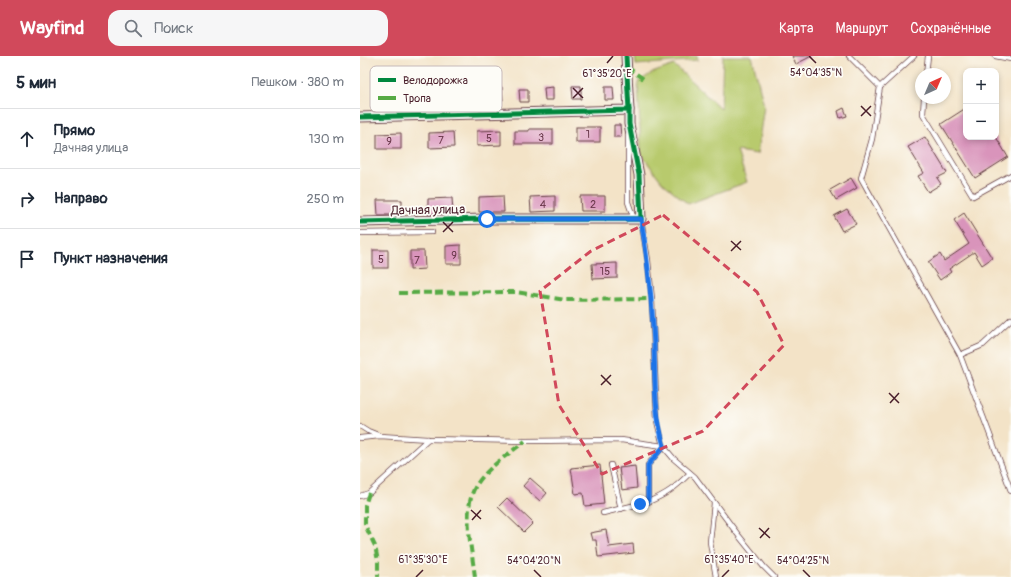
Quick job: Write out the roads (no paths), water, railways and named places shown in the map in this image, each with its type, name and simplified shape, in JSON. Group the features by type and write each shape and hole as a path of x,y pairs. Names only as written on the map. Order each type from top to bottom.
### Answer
{"street":[{"path":"626,56 629,124 639,175 637,219"},
{"path":"360,117 629,110"},
{"name":"Дачная улица","path":"360,222 487,219 637,219"}],"lane":[{"path":"849,56 880,88"},
{"path":"914,56 880,88 872,139 861,178 960,355 1011,491"},
{"path":"927,68 928,56"},
{"path":"995,56 1011,60"},
{"path":"924,104 923,114 973,196 1011,176"},
{"path":"637,219 648,260 652,299 657,420 664,446 674,459 690,473 705,490 744,542 774,577"},
{"path":"360,233 432,232"},
{"path":"960,355 983,345 1011,319"},
{"path":"360,426 368,432 380,436"},
{"path":"360,438 380,436 428,439 525,441 621,440 664,446"},
{"path":"360,496 369,493 428,439"},
{"path":"648,502 648,465 664,446"},
{"path":"611,465 621,509"},
{"path":"603,513 648,502 665,494 678,485 690,473"},
{"path":"714,502 710,542 716,577"}]}
